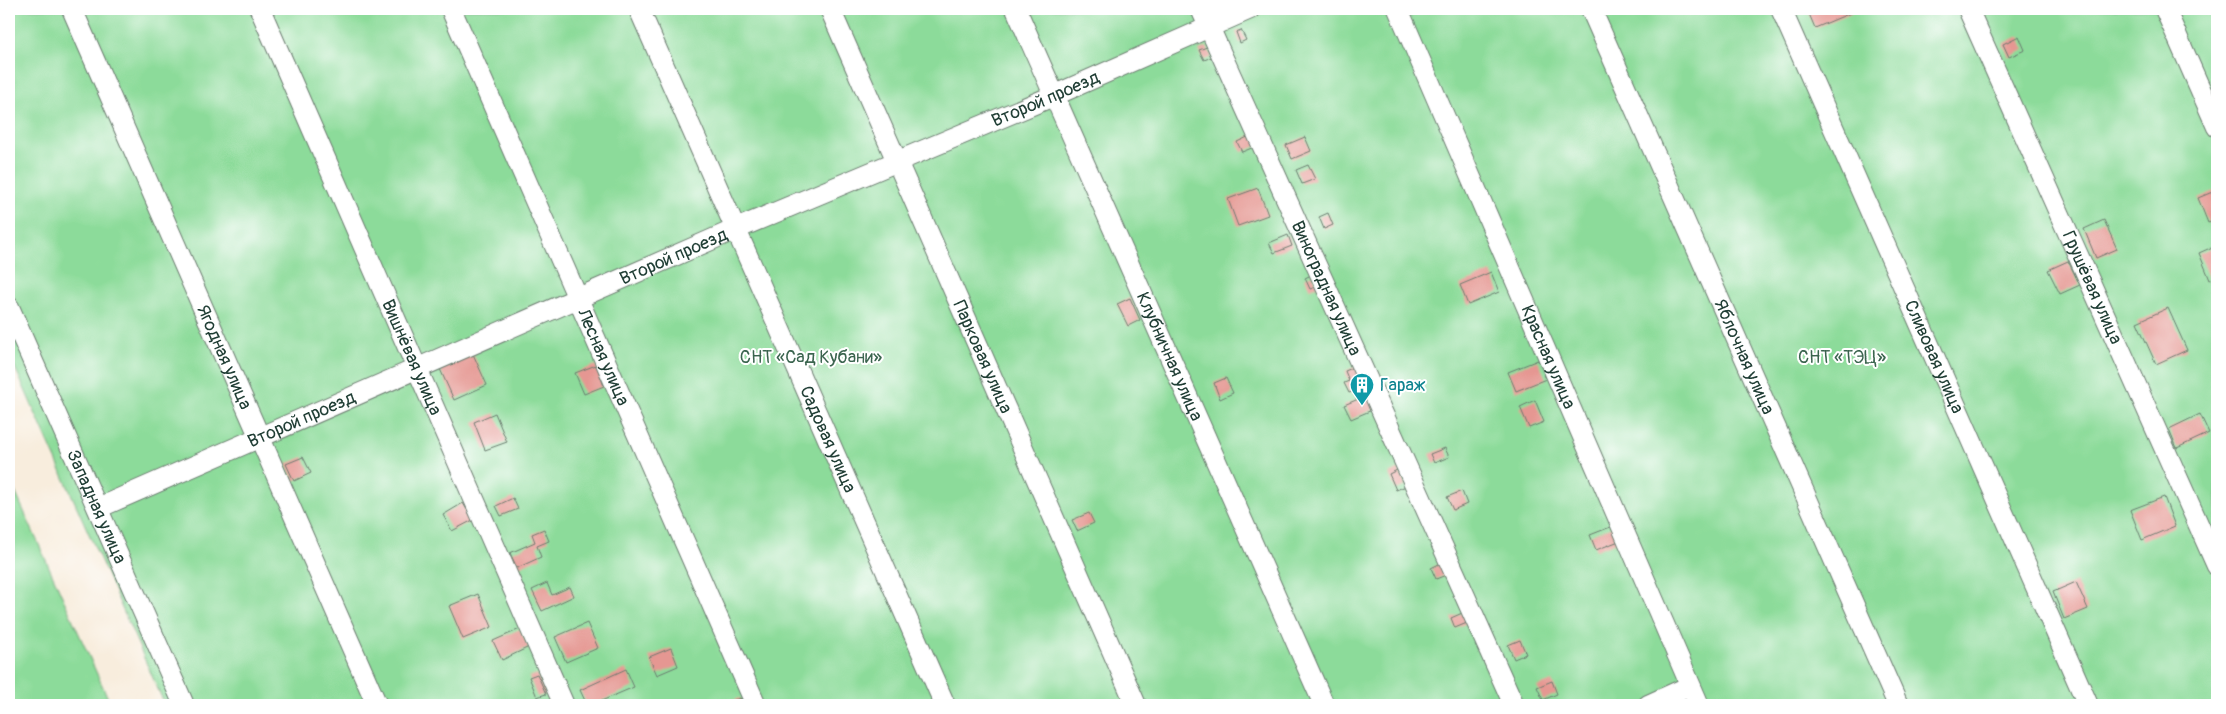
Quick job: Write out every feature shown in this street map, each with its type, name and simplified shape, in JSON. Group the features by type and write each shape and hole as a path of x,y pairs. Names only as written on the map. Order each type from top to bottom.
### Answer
{"street":[{"name":"Ягодная улица","path":"72,9 378,705"},
{"name":"Вишнёвая улица","path":"260,9 564,705"},
{"name":"Лесная улица","path":"451,9 756,705"},
{"name":"Садовая улица","path":"639,9 945,705"},
{"name":"Парковая улица","path":"830,9 1136,705"},
{"name":"Клубничная улица","path":"1016,9 1324,705"},
{"name":"Второй проезд","path":"98,508 736,229 896,160 1053,96 1205,17 1250,9"},
{"name":"Красная улица","path":"1398,9 1699,705"},
{"name":"Яблочная улица","path":"1591,9 1898,705"},
{"name":"Сливовая улица","path":"1781,9 2088,705"},
{"name":"Грушёвая улица","path":"1968,9 2217,566"},
{"path":"2165,9 2217,127"},
{"name":"Виноградная улица","path":"1205,17 1514,705"},
{"name":"Западная улица","path":"9,307 184,705"},
{"path":"1648,705 1690,686"}],"green space":[{"name":"СНТ «Сад Кубани»","path":"9,9 2217,9 2217,705 165,705 9,354"},
{"path":"9,478 111,705 9,705"}],"building":[{"path":"1807,9 1860,9 1815,28"},
{"path":"1241,30 1246,40 1240,43 1236,32"},
{"path":"2019,36 2025,50 2009,57 2003,44"},
{"path":"1207,47 1212,57 1204,60 1199,50"},
{"path":"1254,134 1259,145 1242,152 1237,142"},
{"path":"1305,137 1311,151 1292,159 1286,145"},
{"path":"1308,165 1315,179 1302,184 1296,170"},
{"path":"1258,188 1268,215 1238,226 1228,199"},
{"path":"2217,190 2217,219 2208,223 2198,198"},
{"path":"1328,213 1333,225 1324,229 1319,217"},
{"path":"2104,220 2117,249 2096,258 2084,229"},
{"path":"1288,235 1292,246 1274,253 1269,243"},
{"path":"2217,245 2217,277 2210,280 2199,253"},
{"path":"2068,261 2080,285 2060,294 2048,270"},
{"path":"1491,272 1499,292 1468,305 1460,285"},
{"path":"1313,274 1318,286 1310,289 1305,278"},
{"path":"1130,298 1140,320 1128,326 1117,304"},
{"path":"2168,308 2187,350 2156,364 2137,322"},
{"path":"473,354 487,385 454,400 440,369"},
{"path":"1538,360 1546,379 1516,391 1508,372"},
{"path":"596,365 604,386 584,394 575,373"},
{"path":"1357,366 1366,386 1349,393 1344,383 1349,381 1345,371"},
{"path":"1226,378 1233,393 1220,399 1214,383"},
{"name":"Гараж","path":"1373,393 1379,407 1351,419 1344,405"},
{"path":"1535,400 1544,422 1529,428 1520,407"},
{"path":"495,413 507,442 485,450 474,422"},
{"path":"2200,414 2209,433 2177,448 2169,429"},
{"path":"1445,448 1449,457 1434,463 1430,454"},
{"path":"303,457 311,473 294,481 286,464"},
{"path":"1399,469 1406,486 1396,490 1389,474"},
{"path":"1462,491 1467,504 1453,510 1447,497"},
{"path":"2164,497 2175,526 2142,540 2130,510"},
{"path":"513,498 518,509 501,516 496,506"},
{"path":"463,503 473,520 452,531 443,515"},
{"path":"1089,513 1094,523 1077,531 1072,520"},
{"path":"1613,526 1619,541 1596,550 1590,535"},
{"path":"544,529 549,541 537,546 541,557 517,568 510,553 535,542 532,534"},
{"path":"1441,563 1446,575 1436,579 1431,568"},
{"path":"2076,582 2088,609 2064,619 2053,592"},
{"path":"547,583 552,595 570,587 574,596 542,611 532,590"},
{"path":"478,594 492,627 463,639 449,606"},
{"path":"1469,610 1474,620 1455,628 1451,618"},
{"path":"587,623 598,648 566,662 555,637"},
{"path":"520,629 529,647 502,660 493,641"},
{"path":"1520,640 1526,654 1514,659 1508,645"},
{"path":"671,648 678,666 657,675 649,657"},
{"path":"626,669 634,687 592,705 587,705 580,690"},
{"path":"537,674 546,694 537,697 529,677"},
{"path":"1552,681 1557,694 1543,700 1537,687"},
{"path":"740,698 743,705 722,705"}],"place":[{"name":"Гараж","path":"1362,406"}],"park label":[{"name":"СНТ «ТЭЦ»","path":"1842,357"}]}
